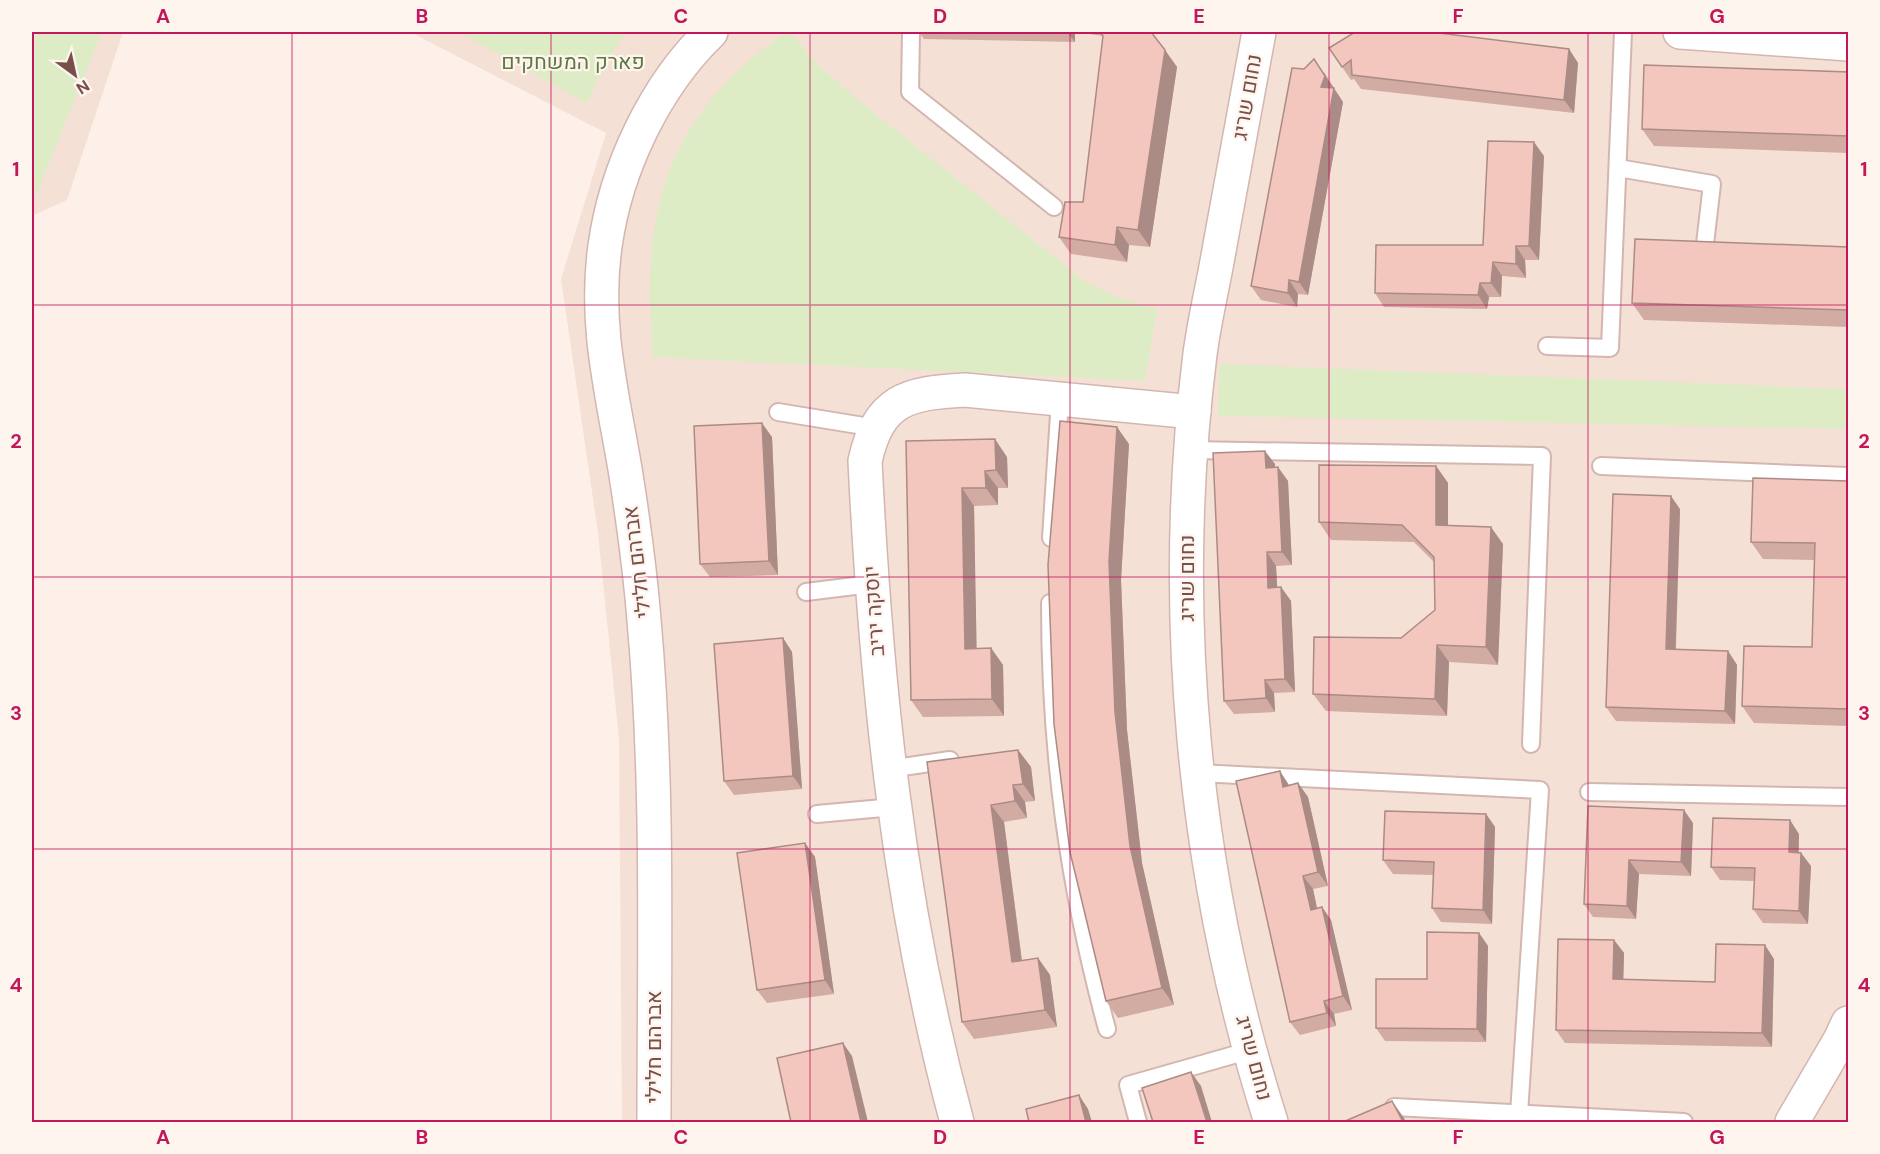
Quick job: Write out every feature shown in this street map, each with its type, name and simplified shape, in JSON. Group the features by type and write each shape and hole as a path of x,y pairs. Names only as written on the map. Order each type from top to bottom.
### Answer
{"street":[{"name":"אברהם חלילי","path":"654,1122 654,813 649,688 633,520 607,379 602,334 601,289 605,244 615,200 629,157 649,116 674,76 711,32"},
{"name":"נחום שריג","path":"1259,32 1201,352 1188,481 1186,609 1194,735 1210,859 1228,958 1271,1122"},
{"path":"1680,32 1848,44"},
{"name":"יוסקה יריב","path":"957,1122 917,951 889,769 871,584 866,461 869,443 883,417 902,400 939,391 966,390 1194,412"},
{"path":"1792,1122 1841,1058 1848,1023"}],"lane":[{"path":"911,32 910,92 1054,207"},
{"path":"1547,346 1610,348 1623,32"},
{"path":"1618,168 1712,184 1705,244"},
{"path":"1051,552 1060,399"},
{"path":"778,412 876,428"},
{"path":"1191,450 1542,456 1531,744"},
{"path":"1601,466 1848,476"},
{"path":"1050,583 1053,708 1065,835 1089,963 1107,1029"},
{"path":"806,592 871,584"},
{"path":"889,769 969,757"},
{"path":"1198,773 1540,790 1519,1114"},
{"path":"1589,792 1848,798"},
{"path":"816,814 894,807"},
{"path":"1138,1122 1128,1085 1251,1050"},
{"path":"1394,1107 1684,1122"}],"shaded area":[{"path":"32,32 123,32 67,200 32,216"},
{"path":"410,32 1848,32 1848,1122 622,1122 619,739 598,533 561,279 606,133"}],"green space":[{"path":"32,32 102,32 36,196 32,199"},
{"name":"פארק המשחקים","path":"459,32 626,32 586,103"},
{"path":"786,32 790,32 818,65 864,105 1086,282 1117,297 1157,309 1145,381 653,357 650,305 651,258 657,214 669,173 687,134 712,99 745,65"},
{"path":"1219,364 1848,389 1848,429 1218,416"}],"building":[{"path":"1100,32 1151,32 1165,50 1138,230 1117,227 1115,245 1059,237 1065,202 1083,202 1103,36"},
{"path":"1355,32 1431,32 1569,49 1564,100 1352,75 1351,60 1342,67 1329,48"},
{"path":"1314,59 1325,76 1321,87 1334,88 1299,282 1289,280 1288,293 1251,286 1292,68 1304,69"},
{"path":"1644,65 1848,72 1848,136 1642,129"},
{"path":"1488,141 1534,142 1529,246 1516,246 1516,264 1493,262 1491,283 1480,283 1478,295 1375,293 1376,245 1483,245"},
{"path":"1635,239 1848,247 1848,310 1632,303"},
{"path":"1060,421 1117,427 1109,562 1115,712 1130,846 1162,988 1106,1001 1070,852 1054,724 1048,565"},
{"path":"762,423 769,561 700,564 694,426"},
{"path":"995,439 996,470 985,471 986,488 962,488 965,649 991,648 992,699 911,700 906,441"},
{"path":"1265,451 1266,468 1278,467 1282,552 1267,552 1268,588 1281,587 1285,679 1265,680 1266,698 1224,701 1213,453"},
{"path":"1319,465 1436,466 1436,525 1491,527 1486,647 1437,645 1435,699 1313,694 1314,637 1401,638 1435,610 1434,557 1402,525 1319,522"},
{"path":"1753,478 1848,481 1848,709 1742,706 1744,646 1812,647 1815,543 1751,542"},
{"path":"1613,494 1671,496 1666,649 1728,651 1725,711 1606,707"},
{"path":"783,638 793,776 724,781 714,644"},
{"path":"1018,750 1023,784 1013,785 1015,801 991,805 1012,962 1038,958 1045,1010 962,1022 927,762"},
{"path":"1280,771 1283,787 1298,783 1318,872 1303,876 1311,910 1322,907 1343,996 1324,1001 1327,1013 1290,1022 1236,781"},
{"path":"1588,806 1684,810 1681,862 1629,860 1627,906 1584,904"},
{"path":"1385,811 1486,814 1483,910 1432,908 1434,862 1383,860"},
{"path":"1713,818 1790,820 1789,852 1801,853 1799,911 1753,909 1755,868 1711,867"},
{"path":"805,843 825,980 757,990 737,853"},
{"path":"1427,932 1479,933 1477,1029 1376,1028 1376,979 1427,979"},
{"path":"1558,939 1614,940 1613,979 1715,982 1716,944 1765,945 1762,1033 1556,1030"},
{"path":"843,1043 861,1122 791,1122 777,1058"},
{"path":"1191,1072 1207,1122 1153,1122 1142,1088"},
{"path":"1079,1095 1086,1122 1029,1122 1026,1109"},
{"path":"1392,1101 1403,1122 1343,1122"}]}
